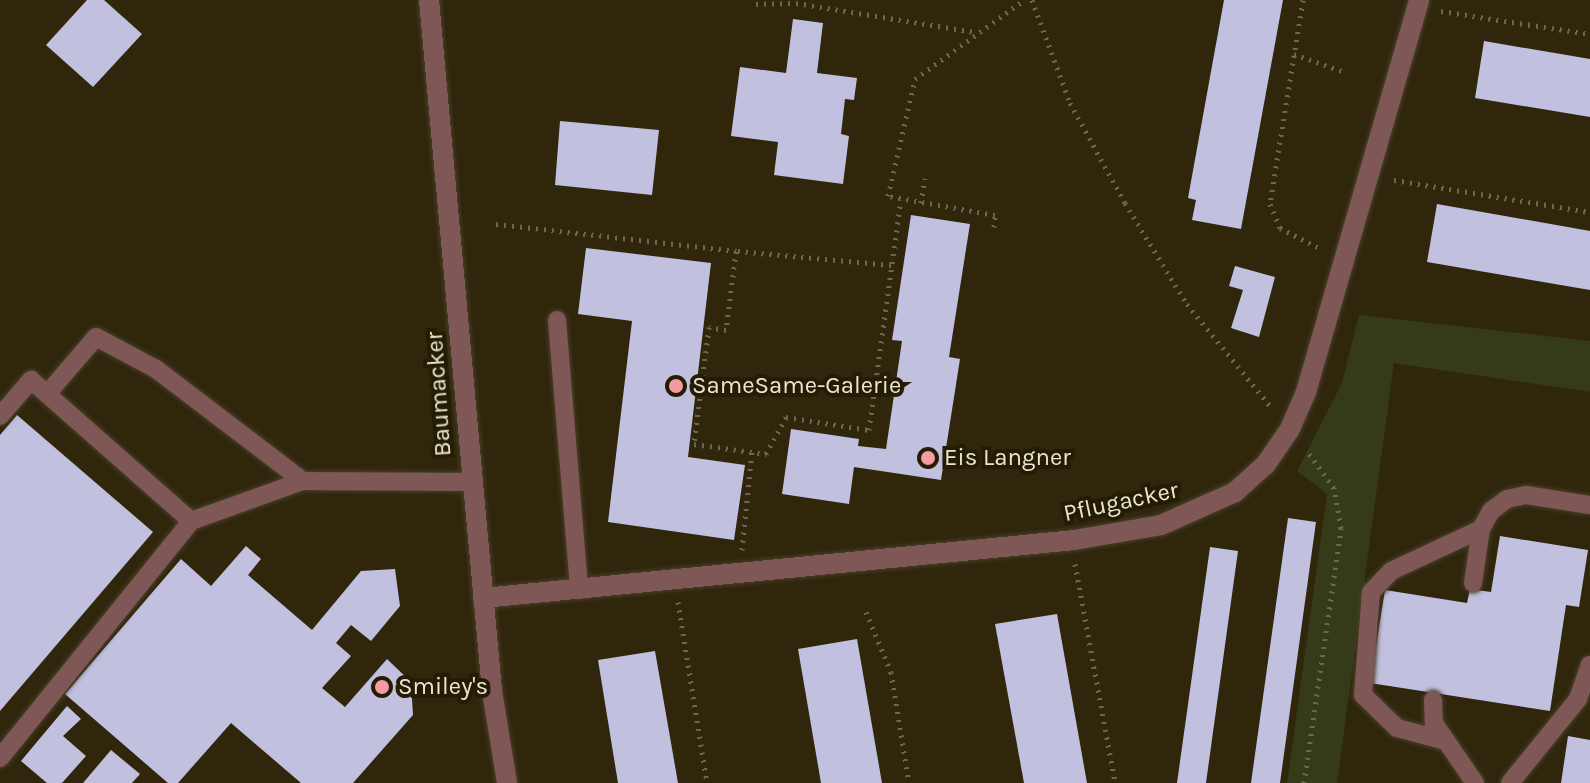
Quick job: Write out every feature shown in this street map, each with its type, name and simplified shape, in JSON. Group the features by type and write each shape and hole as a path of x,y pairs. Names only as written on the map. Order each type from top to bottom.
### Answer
{"street":[{"name":"Baumacker","path":"429,0 471,482 507,783"},
{"name":"Pflugacker","path":"483,598 1108,535 1161,525 1235,492 1266,464 1290,429 1306,392 1419,0"}],"lane":[{"path":"557,320 579,590"},
{"path":"47,394 96,337 156,369 303,481"},
{"path":"0,416 31,380 191,521"},
{"path":"0,758 191,521 303,481 471,482"},
{"path":"1473,583 1481,529 1491,511 1526,495 1590,505"},
{"path":"1446,741 1397,728 1363,695 1371,592 1391,571 1481,529"},
{"path":"1510,783 1578,699 1590,665"},
{"path":"1433,700 1434,723 1475,783"}],"path":[{"path":"994,227 995,215 888,196 915,79 1024,0"},
{"path":"1032,0 1070,103 1125,203 1187,304 1274,411"},
{"path":"1303,0 1270,204 1280,228 1326,252"},
{"path":"756,4 796,3 976,32"},
{"path":"1437,11 1590,34"},
{"path":"1294,54 1347,73"},
{"path":"921,203 925,178"},
{"path":"1389,179 1590,212"},
{"path":"736,251 726,330 709,327 694,444 766,454 786,417 869,430 901,200"},
{"path":"496,224 891,265"},
{"path":"1302,443 1334,488 1341,528 1304,783"},
{"path":"742,551 752,451"},
{"path":"1074,561 1115,783"},
{"path":"678,601 707,783"},
{"path":"866,612 891,672 909,783"}],"green space":[{"path":"1359,315 1590,341 1590,392 1394,363 1337,783 1287,783 1327,494 1297,471 1342,383"}],"building":[{"path":"87,0 104,0 142,34 93,87 46,45"},
{"path":"1224,0 1283,0 1241,229 1192,220 1196,200 1188,198"},
{"path":"793,19 823,23 817,73 857,78 854,100 845,99 841,134 849,136 843,184 774,175 778,142 731,136 740,67 786,73"},
{"path":"1484,41 1590,59 1590,117 1475,98"},
{"path":"560,121 659,130 652,195 555,185"},
{"path":"1437,204 1590,231 1590,290 1427,262"},
{"path":"911,215 970,224 949,357 960,359 941,480 854,467 849,504 782,494 791,429 859,439 858,446 886,449 902,341 892,340"},
{"path":"586,248 711,263 688,457 745,465 734,540 608,522 632,321 578,314"},
{"path":"1235,266 1275,277 1259,337 1231,328 1243,290 1229,286"},
{"path":"17,415 153,532 0,711 0,435"},
{"path":"1288,518 1316,522 1280,783 1251,783"},
{"path":"1500,536 1588,550 1579,607 1566,605 1550,711 1370,683 1385,590 1467,603 1470,589 1491,592"},
{"path":"246,546 261,559 248,575 312,630 361,571 395,569 400,606 371,641 351,625 336,643 351,656 322,688 345,707 387,659 411,682 413,715 353,783 301,783 231,723 178,783 168,783 65,694 181,559 211,586"},
{"path":"1210,547 1238,551 1206,783 1177,783"},
{"path":"1057,614 1087,783 1024,783 995,624"},
{"path":"857,639 882,783 821,783 798,649"},
{"path":"655,651 678,783 618,783 598,660"},
{"path":"67,706 81,719 63,736 86,756 62,783 47,783 21,761"},
{"path":"1568,736 1590,740 1590,783 1561,783"},
{"path":"111,750 140,774 132,783 83,783"}],"place":[{"name":"SameSame-Galerie","path":"676,386"},
{"name":"Eis Langner","path":"928,458"},
{"name":"Smiley's","path":"382,687"}]}
